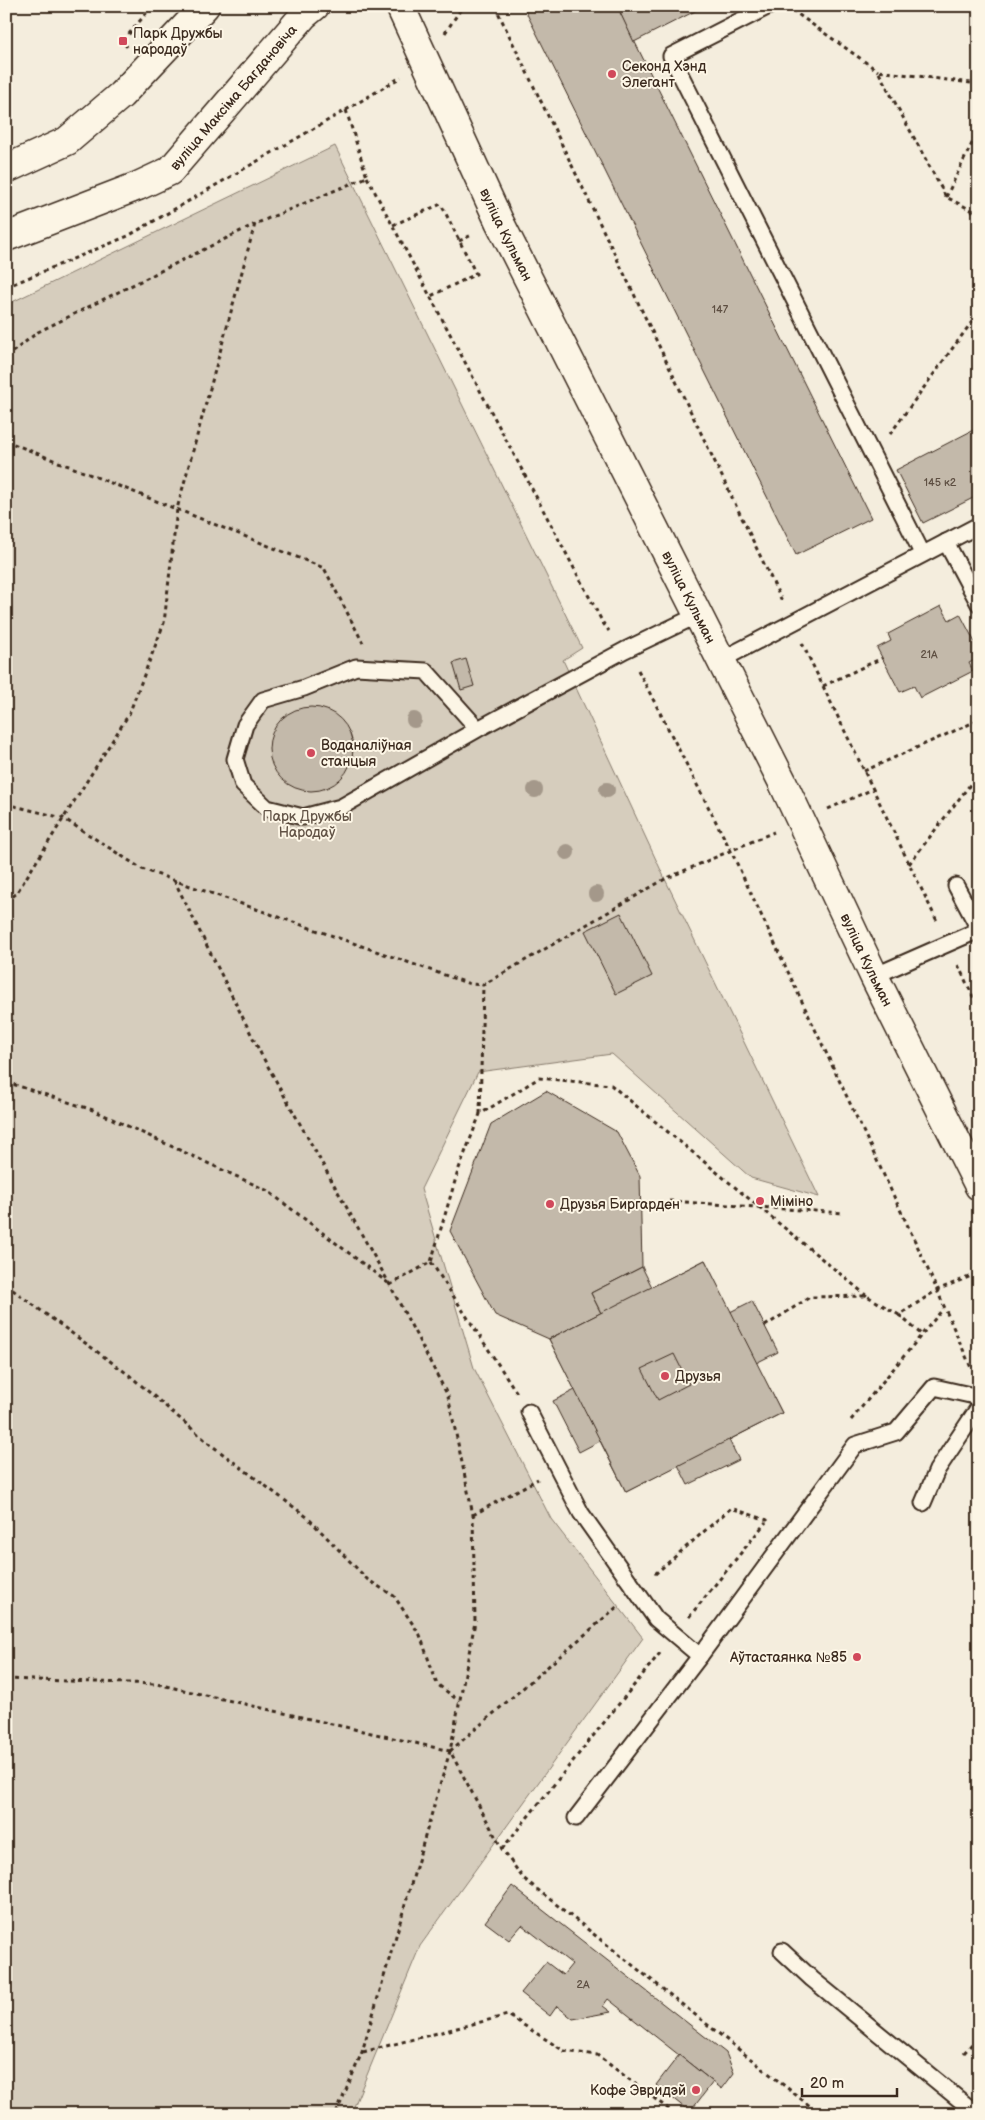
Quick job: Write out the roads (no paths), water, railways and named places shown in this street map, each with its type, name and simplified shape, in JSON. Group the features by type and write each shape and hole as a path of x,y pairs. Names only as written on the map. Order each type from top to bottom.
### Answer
{"main road":[{"path":"6,169 67,141 121,95 205,6"},
{"name":"вуліца Максіма Багдановіча","path":"6,238 138,186 170,171 304,15 315,6"},
{"name":"вуліца Кульман","path":"400,6 499,221 802,820 874,976 979,1186"}],"lane":[{"path":"769,6 671,56 922,554"},
{"path":"722,660 979,525"},
{"path":"946,542 979,604"},
{"path":"478,729 426,671 356,667 304,688 262,700 245,725 235,760 243,785 268,808 303,817 341,807 478,729 625,650 698,615"},
{"path":"874,976 948,945 979,929 956,886"},
{"path":"576,1818 700,1656 855,1445 896,1432 934,1387 979,1396"},
{"path":"924,1503 937,1470 979,1408"},
{"path":"529,1412 581,1513 656,1619 700,1656"},
{"path":"782,1950 812,1979 976,2114"}],"place":[{"name":"Парк Дружбы народаў","path":"123,41"},
{"name":"Секонд Хэнд Элегант","path":"612,74"},
{"name":"Воданаліўная станцыя","path":"311,753"},
{"name":"Міміно","path":"760,1201"},
{"name":"Друзья Биргарден","path":"550,1204"},
{"name":"Друзья","path":"665,1376"},
{"name":"Аўтастаянка №85","path":"857,1657"},
{"name":"Кофе Эвридэй","path":"696,2090"}],"park label":[{"name":"Парк Дружбы Народаў","path":"307,824"}]}
